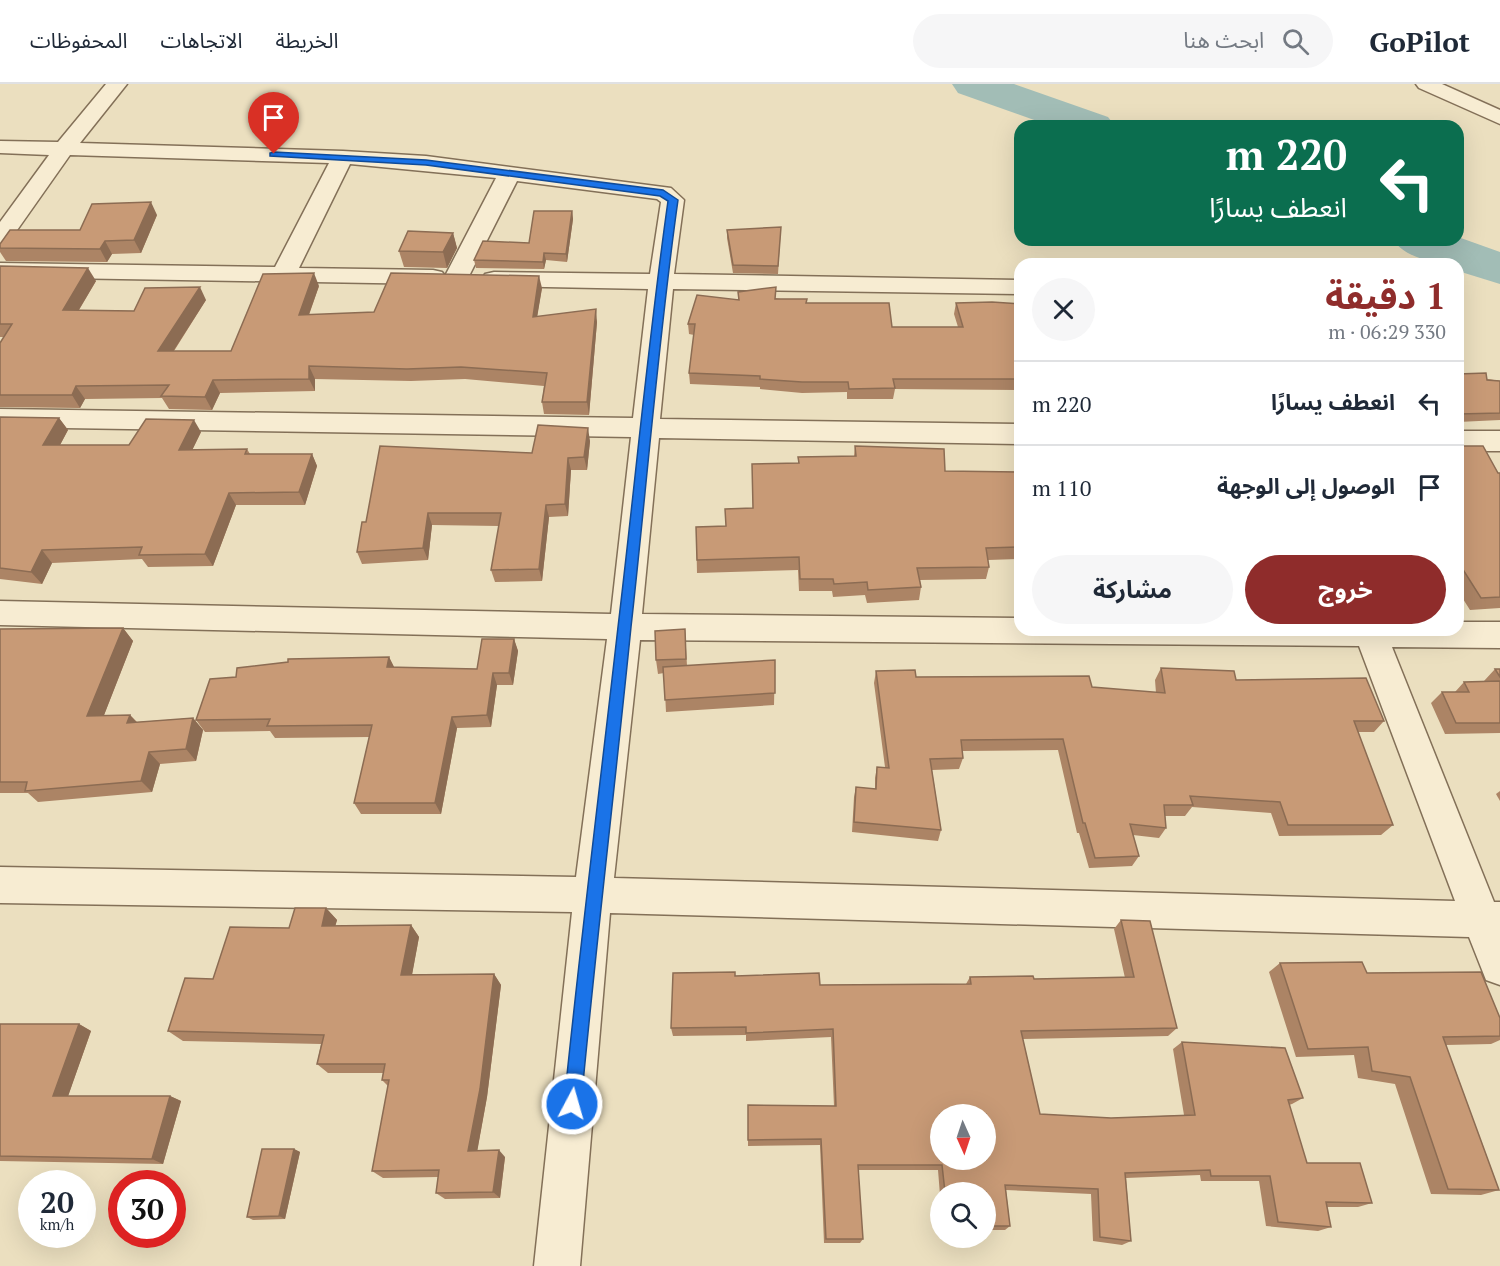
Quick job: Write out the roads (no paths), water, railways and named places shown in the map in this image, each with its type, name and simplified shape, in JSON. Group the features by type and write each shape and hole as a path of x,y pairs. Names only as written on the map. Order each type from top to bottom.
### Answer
{"street":[{"path":"0,238 65,148 117,84"},
{"path":"1426,84 1500,118"},
{"path":"0,147 343,157 426,163 671,196 673,200 661,283 625,627 593,896 557,1266"},
{"path":"284,273 343,157"},
{"path":"456,278 510,173"},
{"path":"0,270 284,273 661,283 1014,287"},
{"path":"0,418 1014,434"},
{"path":"1464,441 1500,441"},
{"path":"0,613 625,627 1014,629"},
{"path":"1464,633 1500,634"},
{"path":"1372,636 1491,920 1500,966"},
{"path":"0,885 593,896 1491,920"}],"waterway":[{"path":"973,84 1076,120"},
{"path":"1435,246 1500,269"}]}
